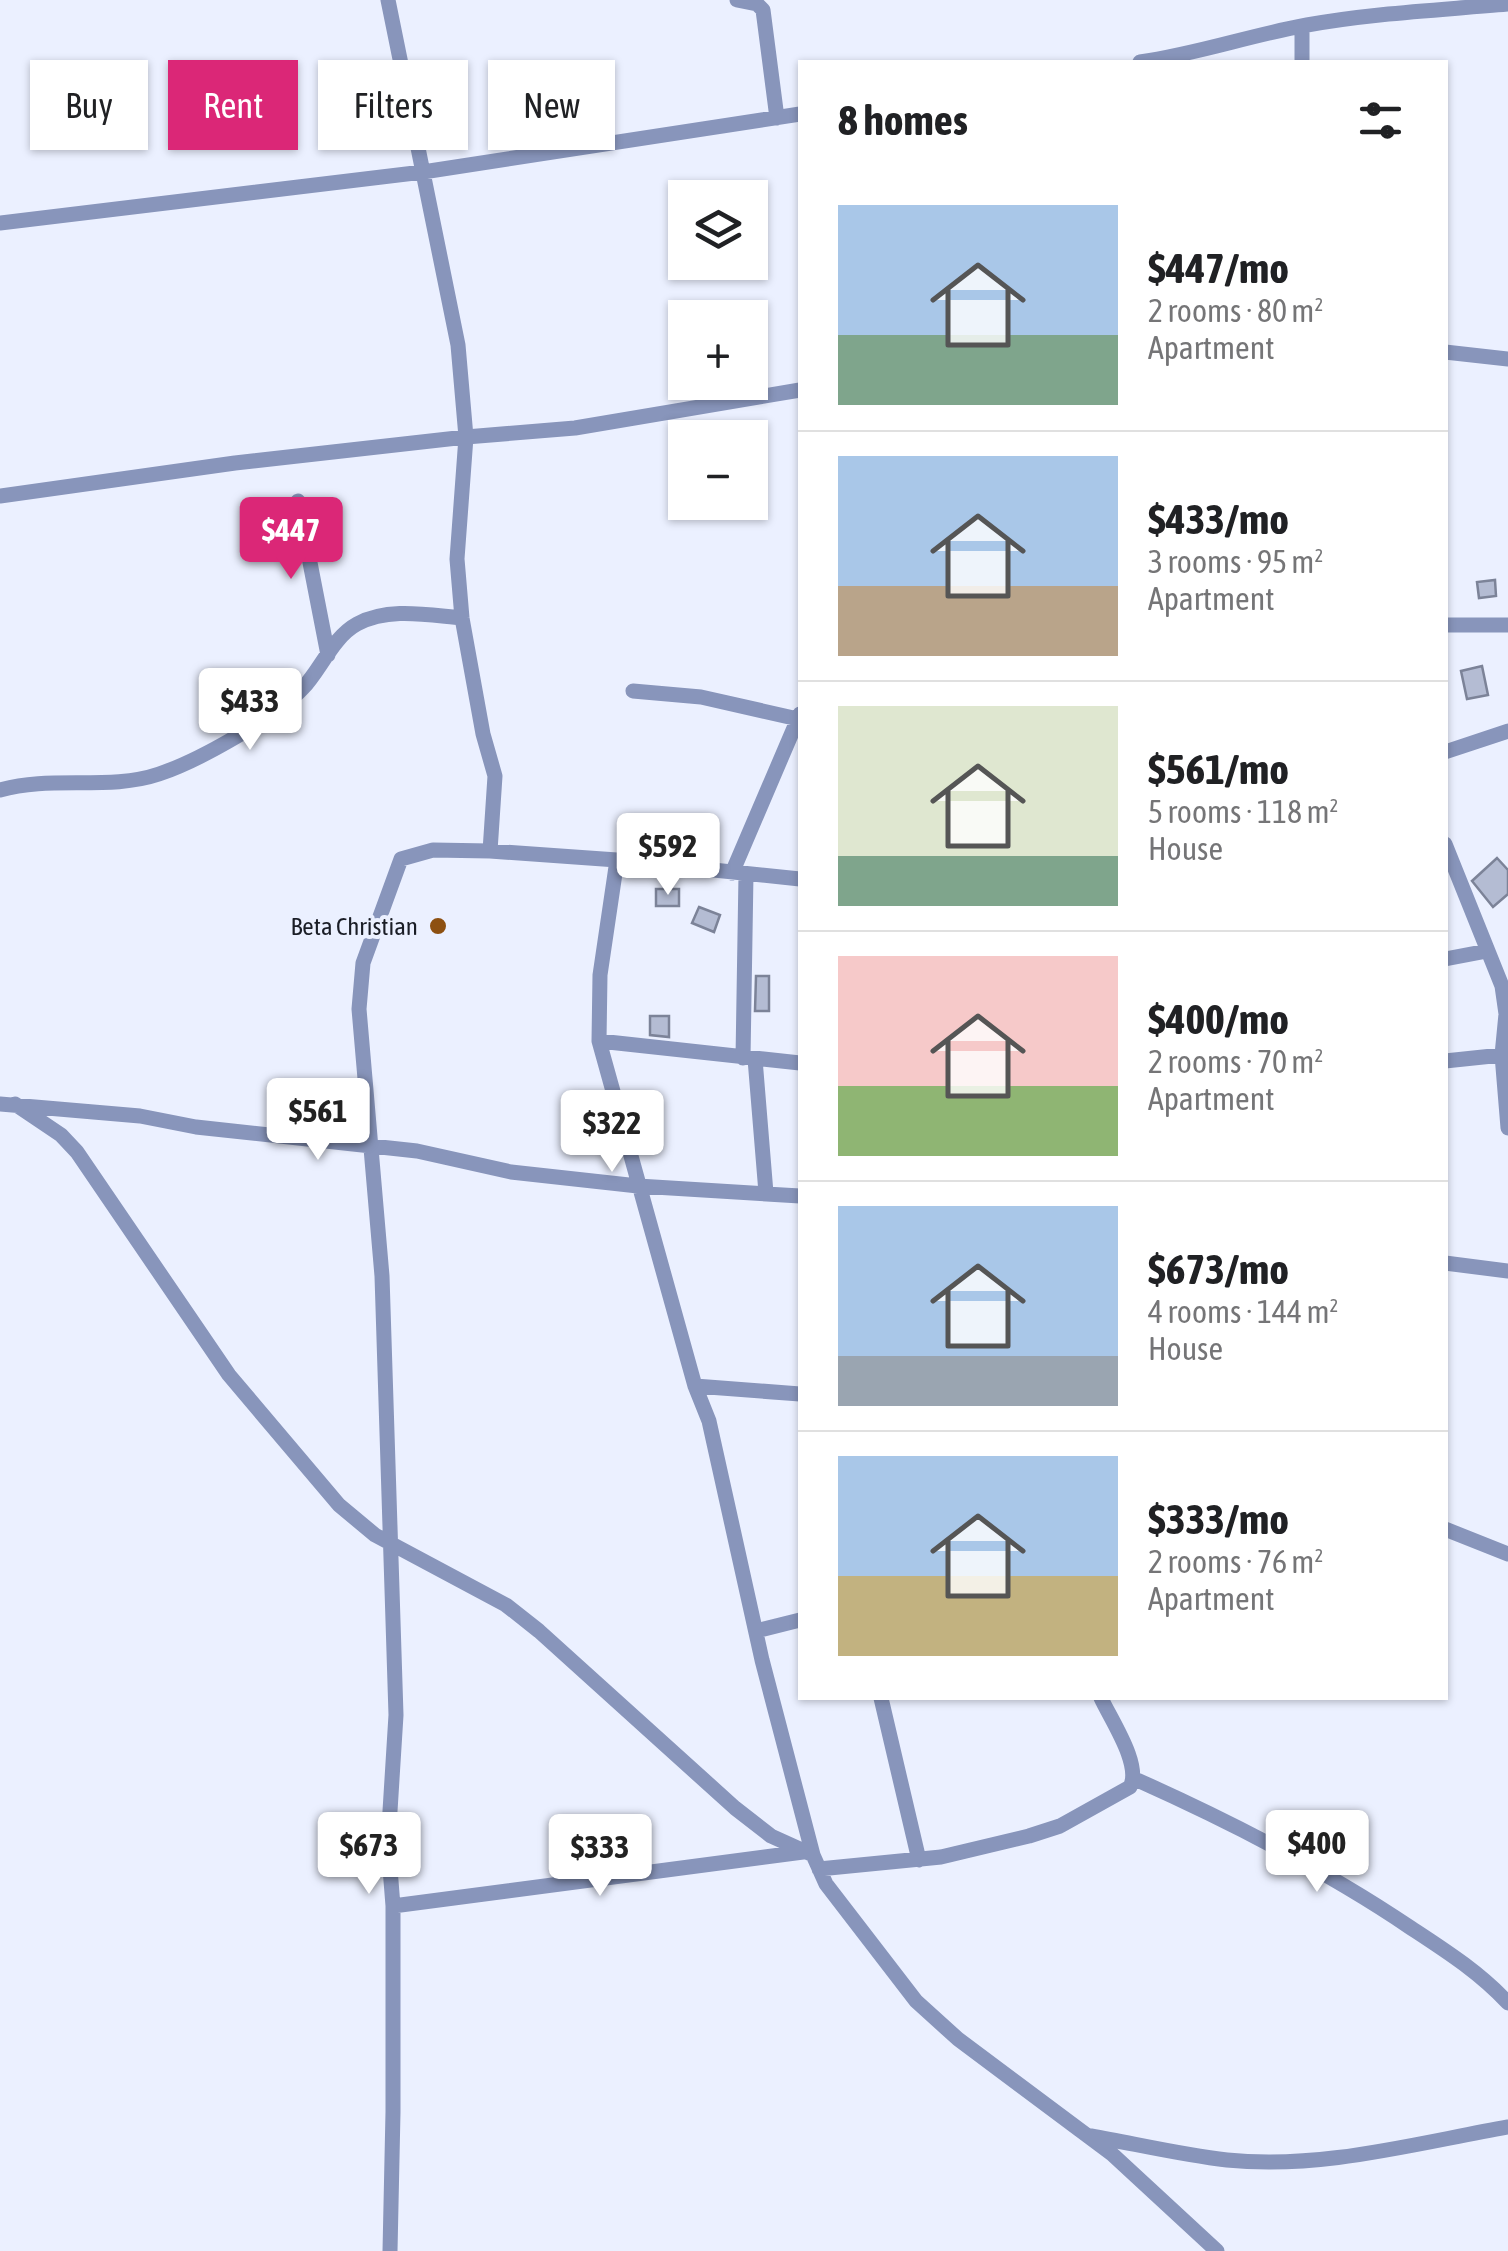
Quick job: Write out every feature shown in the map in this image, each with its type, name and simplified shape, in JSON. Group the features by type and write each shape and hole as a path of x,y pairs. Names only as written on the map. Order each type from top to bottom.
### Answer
{"street":[{"path":"388,0 458,345 466,437 457,559 462,618 483,734 495,776 490,850"},
{"path":"737,0 757,4 763,10 777,118"},
{"path":"1182,59 1302,26 1508,4"},
{"path":"1302,26 1302,60"},
{"path":"0,222 423,172 798,114"},
{"path":"1448,352 1508,359"},
{"path":"0,496 234,464 575,428 798,390"},
{"path":"298,501 328,655"},
{"path":"0,790 137,780 167,771 264,719 302,690 345,633 358,624 386,614 462,618"},
{"path":"1448,626 1508,625"},
{"path":"633,691 702,697 798,716"},
{"path":"766,1193 749,1059 739,873 798,719"},
{"path":"1448,751 1508,731"},
{"path":"390,2251 393,1906 388,1843 396,1715 383,1294 360,1054 363,962 398,864 406,856 433,850 490,850 618,860 798,879"},
{"path":"1448,852 1507,1007 1502,1056 1508,1128"},
{"path":"618,860 600,975 599,1041 709,1421 812,1859 836,1900 916,2000 958,2040 1112,2154 1217,2251"},
{"path":"1448,958 1487,951"},
{"path":"599,1041 798,1064"},
{"path":"1448,1061 1502,1056"},
{"path":"7,1104 417,1151 511,1172 638,1186 798,1196"},
{"path":"7,1104 60,1135 76,1152 229,1375 339,1505 375,1535 517,1614 735,1808 812,1859"},
{"path":"1448,1263 1508,1271"},
{"path":"696,1386 798,1394"},
{"path":"1448,1530 1508,1554"},
{"path":"756,1631 798,1620"},
{"path":"882,1700 919,1860"},
{"path":"393,1906 812,1859 919,1860 1060,1826 1130,1787 1134,1779 1132,1763 1101,1700"},
{"path":"1134,1779 1221,1818 1350,1886 1483,1976 1508,2003"},
{"path":"1087,2136 1229,2160 1302,2160 1508,2127"}],"building":[{"path":"1495,580 1496,596 1479,598 1477,582"},
{"path":"1482,666 1488,695 1467,699 1461,671"},
{"path":"1497,858 1508,870 1508,894 1493,907 1472,881"},
{"path":"656,889 679,889 679,906 656,906"},
{"path":"699,907 720,915 714,932 692,923"},
{"path":"756,976 769,976 769,1011 755,1011"},
{"path":"650,1016 669,1016 669,1037 650,1035"}],"place":[{"name":"Beta Christian","path":"438,926"}]}
